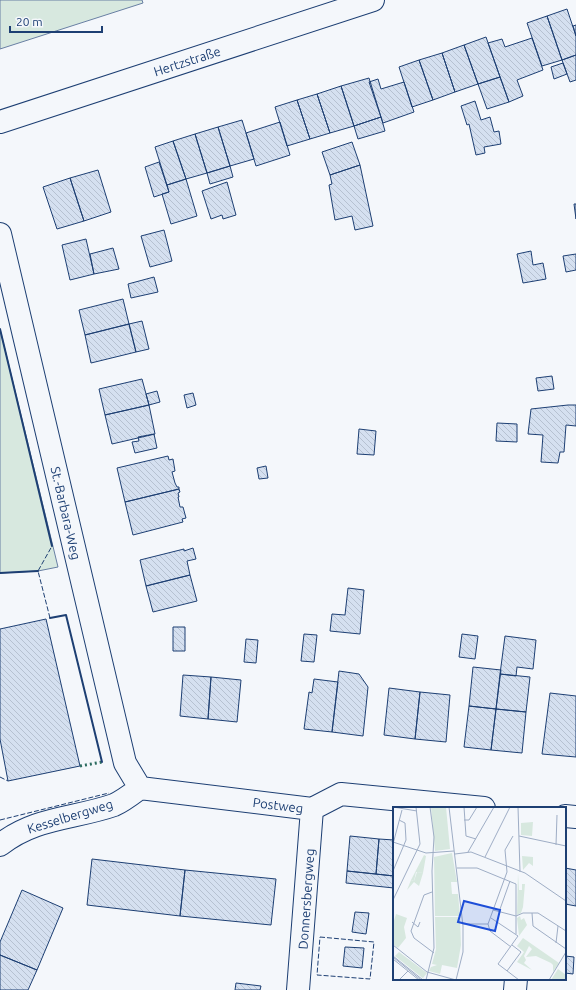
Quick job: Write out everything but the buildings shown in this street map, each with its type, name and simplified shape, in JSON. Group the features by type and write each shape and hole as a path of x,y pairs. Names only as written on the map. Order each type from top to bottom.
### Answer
{"street":[{"name":"Hertzstraße","path":"0,122 373,0"},
{"name":"St.-Barbara-Weg","path":"0,234 125,763 140,788"},
{"name":"Postweg","path":"140,788 312,809 341,794 474,807"},
{"name":"Kesselbergweg","path":"0,845 18,832 35,825 115,804 140,788"},
{"name":"Donnersbergweg","path":"298,990 312,809"},
{"path":"566,816 576,817"},
{"path":"515,990 516,980"}],"shaded area":[{"path":"0,0 142,0 143,3 0,49"},
{"path":"0,329 58,567 38,571 0,573"}],"hedge":[{"path":"80,766 102,762"}],"fence":[{"path":"50,618 38,571 52,546"},
{"path":"0,777 8,781"},
{"path":"0,820 109,793"},
{"path":"320,937 374,942 370,979 317,975 320,937"}],"wall":[{"path":"0,329 52,546"},
{"path":"0,573 38,571"},
{"path":"50,618 66,615 102,762"}]}
